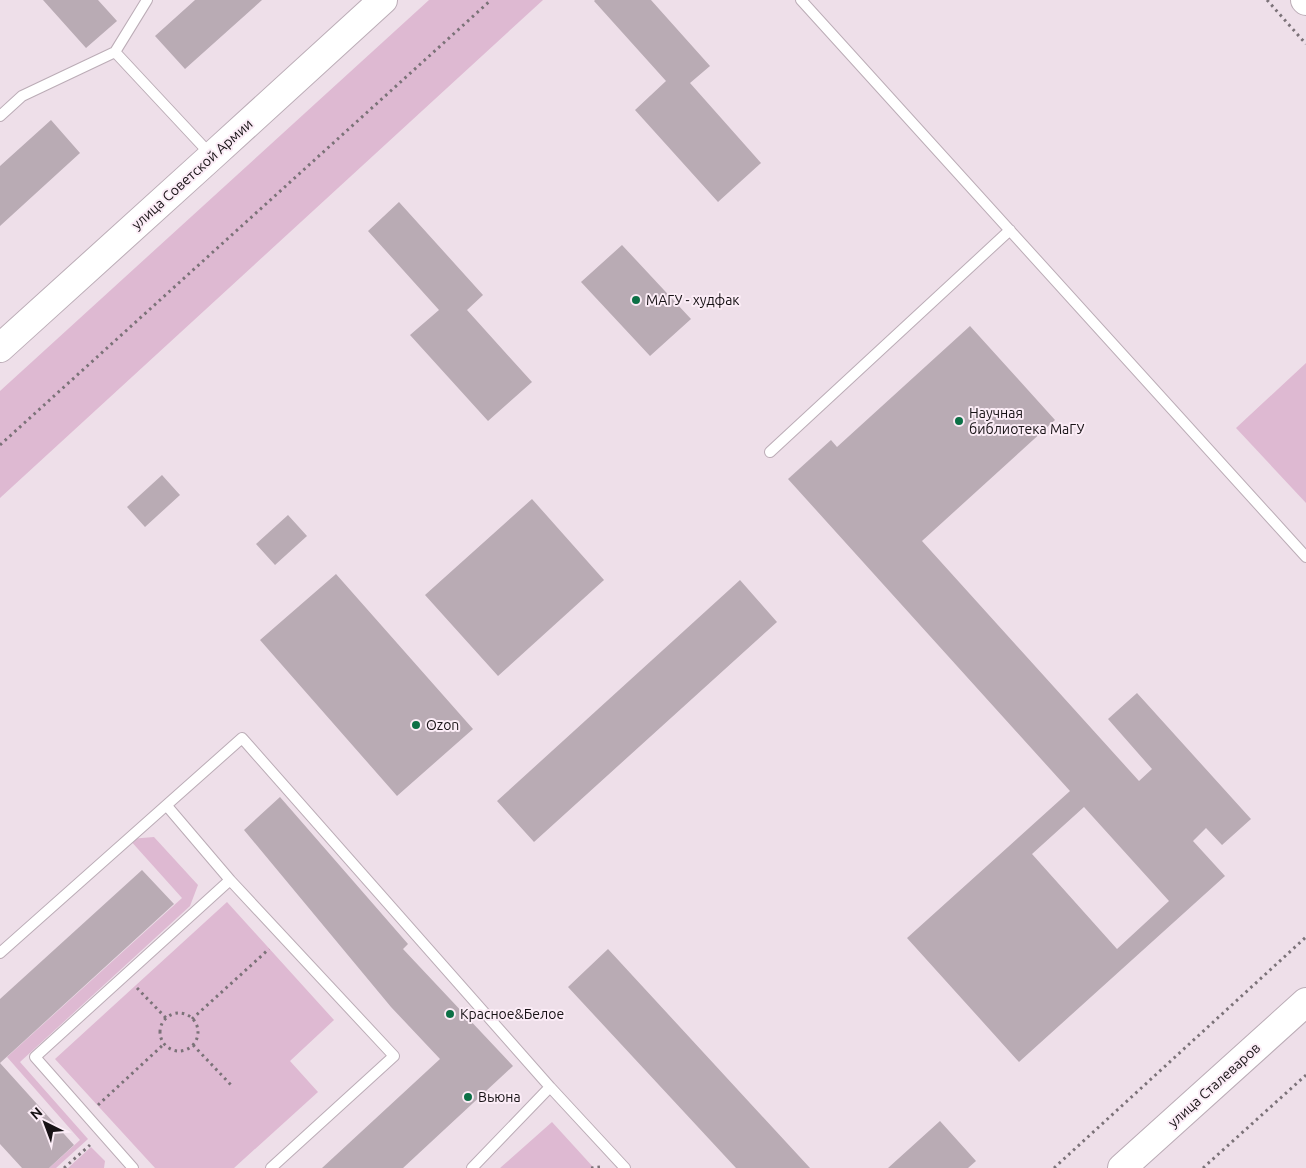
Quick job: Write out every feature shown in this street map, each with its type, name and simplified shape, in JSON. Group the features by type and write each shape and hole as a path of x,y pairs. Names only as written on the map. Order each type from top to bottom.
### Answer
{"main road":[{"name":"улица Советской Армии","path":"0,348 383,0"},
{"name":"улица Сталеваров","path":"1122,1168 1306,1002"}],"lane":[{"path":"0,116 22,96 115,52 147,0"},
{"path":"801,0 1306,556"},
{"path":"115,52 212,156"},
{"path":"770,452 1010,230"},
{"path":"0,953 242,738 550,1087 625,1168"},
{"path":"166,806 230,880 394,1056 271,1168"},
{"path":"133,1168 35,1057 230,880"},
{"path":"472,1168 550,1087"}],"path":[{"path":"0,445 491,0"},
{"path":"1054,1168 1306,937"},
{"path":"192,1019 269,949"},
{"path":"136,986 166,1018"},
{"path":"182,1013 192,1019 196,1023 198,1035 193,1045 178,1051 164,1044 160,1033 162,1023 166,1018 182,1013"},
{"path":"98,1105 164,1044"},
{"path":"193,1045 232,1086"},
{"path":"1203,1168 1306,1075"},
{"path":"64,1168 103,1133"}],"shaded area":[{"path":"429,0 543,0 0,498 0,391"},
{"path":"1306,363 1306,503 1236,428"},
{"path":"154,837 198,885 190,906 20,1062 88,1139 56,1168 49,1168 80,1140 7,1057 182,898 129,839"},
{"path":"227,902 334,1020 290,1061 318,1092 234,1168 155,1168 55,1059"},
{"path":"552,1122 594,1168 500,1168"},
{"path":"91,1147 105,1161 104,1168 68,1168"}],"building":[{"path":"43,0 98,0 117,21 86,48"},
{"path":"195,0 262,0 185,69 155,36"},
{"path":"595,0 651,0 710,66 690,83 761,163 718,202 635,110 666,81"},
{"path":"51,120 80,153 0,226 0,166"},
{"path":"399,202 483,295 467,310 532,382 488,421 410,335 439,310 368,231"},
{"name":"МАГУ - худфак","path":"622,245 691,319 650,356 581,282"},
{"path":"970,326 1055,420 922,541 1139,781 1152,769 1108,719 1137,693 1251,819 1222,845 1206,828 1193,841 1225,876 1019,1062 907,938 1070,791 788,479 831,440 837,447","holes":["1084,807 1169,901 1117,949 1032,854"]},
{"path":"162,475 180,495 145,527 127,507"},
{"path":"532,499 604,580 498,676 425,595"},
{"path":"288,515 307,536 275,565 256,544"},
{"path":"336,574 473,729 397,796 260,640"},
{"path":"740,580 777,622 534,842 497,801"},
{"path":"280,797 408,944 403,949 513,1066 403,1168 322,1168 440,1059 391,1007 244,830"},
{"path":"142,870 174,904 0,1063 0,999"},
{"path":"608,949 810,1168 736,1168 568,987"},
{"path":"0,1063 74,1145 49,1168 22,1168 0,1144"},
{"path":"940,1121 976,1161 968,1168 888,1168"}],"place":[{"name":"МАГУ - худфак","path":"636,300"},
{"name":"Научная библиотека МаГУ","path":"959,421"},
{"name":"Ozon","path":"416,725"},
{"name":"Красное&Белое","path":"450,1014"},
{"name":"Вьюна","path":"468,1097"}]}
